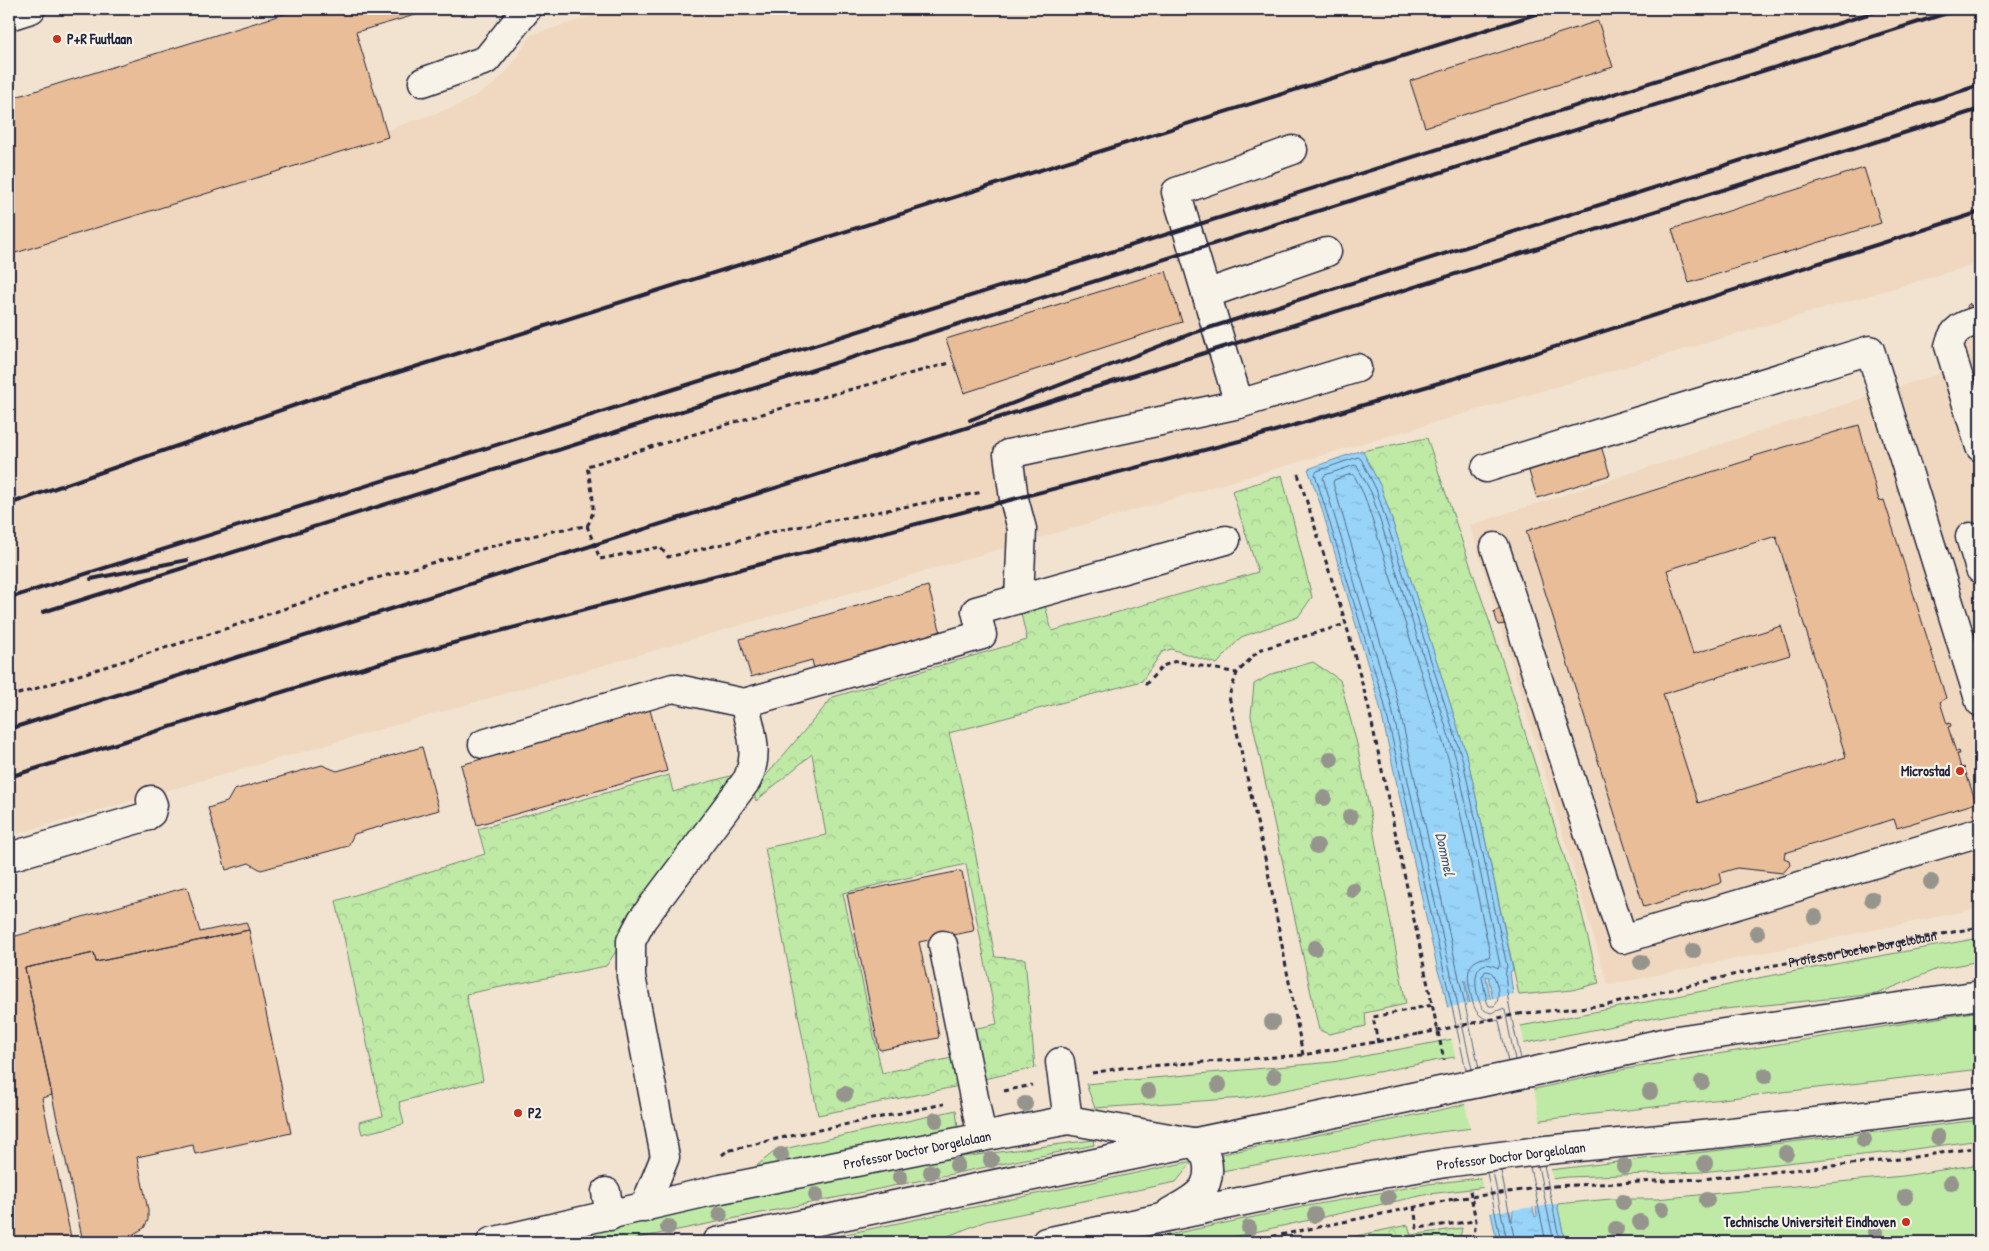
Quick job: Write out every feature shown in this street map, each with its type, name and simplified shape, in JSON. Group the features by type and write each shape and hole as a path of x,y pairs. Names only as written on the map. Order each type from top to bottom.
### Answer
{"main road":[{"path":"9,16 31,9"},
{"path":"423,82 486,60 527,9"},
{"path":"1239,404 1176,192 1293,150"},
{"path":"1206,294 1327,252"},
{"path":"1980,320 1962,326 1955,331 1950,346 1980,447"},
{"path":"1486,468 1870,350 1980,702"},
{"path":"1020,599 1022,529 1014,499 1008,454 1239,404 1357,368"},
{"path":"1970,537 1980,570"},
{"path":"482,744 673,688 744,703 982,635 976,611 1226,540"},
{"path":"1495,547 1623,939 1980,832"},
{"path":"644,1208 665,1157 631,976 631,941 642,920 736,795 752,769 754,755 753,740 744,703"},
{"path":"9,857 145,817 151,813 153,805 151,800"},
{"path":"943,944 982,1137"},
{"name":"Professor Doctor Dorgelolaan","path":"717,1242 1677,1040 1980,995"},
{"path":"1060,1062 1068,1120"},
{"name":"Professor Doctor Dorgelolaan","path":"1046,1242 1335,1182 1445,1163 1546,1150 1723,1133 1980,1102"},
{"name":"Professor Doctor Dorgelolaan","path":"491,1242 608,1204 644,1208 721,1189 1068,1120 1192,1142"},
{"path":"1159,1218 1195,1196 1201,1191 1206,1181 1208,1170 1205,1156 1202,1150 1192,1142"}],"path":[{"path":"9,697 219,631 366,582 511,541 557,530 587,526 592,519 593,505 587,466 796,404 950,363"},
{"path":"1298,474 1346,624 1368,704 1433,1005 1373,1017 1378,1043"},
{"path":"587,526 600,559 660,547 668,557 781,530 992,490"},
{"path":"1145,685 1163,666 1176,661 1237,673 1259,650 1346,624"},
{"name":"Professor Doctor Dorgelolaan","path":"1237,673 1229,696 1267,867 1303,1055 1378,1043 1518,1014 1607,1006 1770,966 1980,927"},
{"path":"1246,1242 1414,1206 1554,1186 1702,1179 1901,1159 1980,1147"},
{"path":"1414,1206 1417,1228 1476,1222 1473,1242"}],"shaded area":[{"path":"614,9 630,9 633,17 659,9 1980,9 1980,263 570,675 9,836 9,255 387,137 386,130 457,106 492,86 510,68 531,35"},
{"path":"1980,328 1980,908 1608,985 1470,525 1941,373 1967,332"}],"green space":[{"path":"1427,438 1495,638 1580,906 1599,983 1572,990 1519,995 1468,760 1381,487 1362,451"},
{"path":"1282,475 1312,597 1298,617 1241,637 1217,664 1171,649 1162,652 1142,681 949,733 966,804 995,957 1025,959 1035,1068 979,1080 968,1030 997,1024 966,864 843,893 882,1073 952,1058 959,1086 818,1115 765,848 826,835 812,754 756,801 753,791 833,697 1027,640 1020,609 1044,602 1052,631 1258,572 1232,491"},
{"path":"1313,662 1340,680 1357,744 1406,1004 1365,1013 1366,1026 1329,1034 1319,1030 1251,716 1254,684 1272,674"},
{"path":"737,774 606,966 466,994 483,1080 399,1102 404,1124 362,1134 359,1122 383,1116 336,901 485,854 478,829 669,775 673,792"},
{"path":"1980,938 1980,961 1937,969 1877,994 1674,1014 1245,1098 1095,1108 1086,1084 1333,1062 1698,992 1763,977"},
{"path":"1980,1011 1980,1069 1439,1132 1216,1172 1218,1155 1435,1111 1626,1069"},
{"path":"956,1110 958,1128 748,1173 775,1151"},
{"path":"1980,1120 1980,1140 1900,1151 1701,1172 1568,1177 1429,1194 1209,1242 1134,1242 1302,1207 1428,1184"},
{"path":"1093,1140 1094,1145 619,1242 539,1242 883,1167"},
{"path":"1193,1161 1176,1182 986,1221 933,1242 808,1242"},
{"path":"1980,1164 1980,1242 1565,1242 1557,1204 1611,1199 1656,1199 1903,1176"},
{"path":"1408,1225 1411,1235 1462,1228 1459,1242 1327,1242"}],"water":[{"name":"Dommel","path":"1362,450 1381,487 1390,514 1468,760 1513,970 1510,972 1513,994 1565,1242 1497,1242 1443,985 1438,971 1379,703 1321,506 1308,469","holes":["1488,976 1536,1206 1537,1216 1535,1217 1486,977","1464,981 1513,1209 1512,1222"]}],"pier":[{"path":"1514,994 1558,1204 1488,1213 1445,1008"}],"building":[{"path":"300,9 436,9 356,32 388,137 9,255 9,99"},
{"path":"1598,21 1613,67 1425,127 1410,81"},
{"path":"1864,168 1881,223 1689,283 1672,229"},
{"path":"1166,271 1182,322 964,393 946,339"},
{"path":"1980,302 1980,347 1967,306 1970,303 1970,306"},
{"path":"1859,425 1879,501 1884,500 1946,698 1940,702 1947,724 1950,723 1951,726 1948,727 1956,752 1959,751 1960,754 1957,754 1961,768 1964,767 1976,803 1897,828 1894,819 1785,853 1784,858 1789,860 1790,865 1783,873 1737,868 1720,873 1721,883 1644,907 1526,531 1752,459 1751,457","holes":["1776,536 1846,757 1698,803 1663,694 1790,655 1781,626 1693,654 1667,570"]},
{"path":"1601,446 1610,475 1537,498 1528,468"},
{"path":"928,586 941,633 814,669 812,660 751,677 740,639"},
{"path":"1501,609 1505,624 1498,625 1494,611"},
{"path":"650,710 667,771 477,825 461,765"},
{"path":"422,747 439,810 354,834 348,846 261,870 249,863 226,870 208,808 227,802 234,790 322,765 337,771"},
{"path":"962,872 973,931 919,942 939,1036 938,1038 881,1050 879,1049 847,894"},
{"path":"187,887 200,932 246,922 249,930 96,962 94,953 25,968 52,1095 42,1098 72,1242 9,1242 9,938"},
{"path":"249,930 291,1133 195,1154 193,1145 137,1157 148,1210 148,1220 144,1228 132,1235 99,1242 83,1242 25,968 94,953 96,962"}],"railway":[{"path":"9,504 310,400 1552,9"},
{"path":"9,598 1884,9"},
{"path":"43,612 1960,9"},
{"path":"970,420 1193,333 1980,85"},
{"path":"9,729 1980,109"},
{"path":"9,777 321,680 434,648 1251,438 1466,375 1980,212"},
{"path":"91,579 187,560"}],"place":[{"name":"P+R Fuutlaan","path":"57,39"},
{"name":"Microstad","path":"1960,771"},
{"name":"P2","path":"518,1113"},
{"name":"Technische Universiteit Eindhoven","path":"1906,1222"}]}
